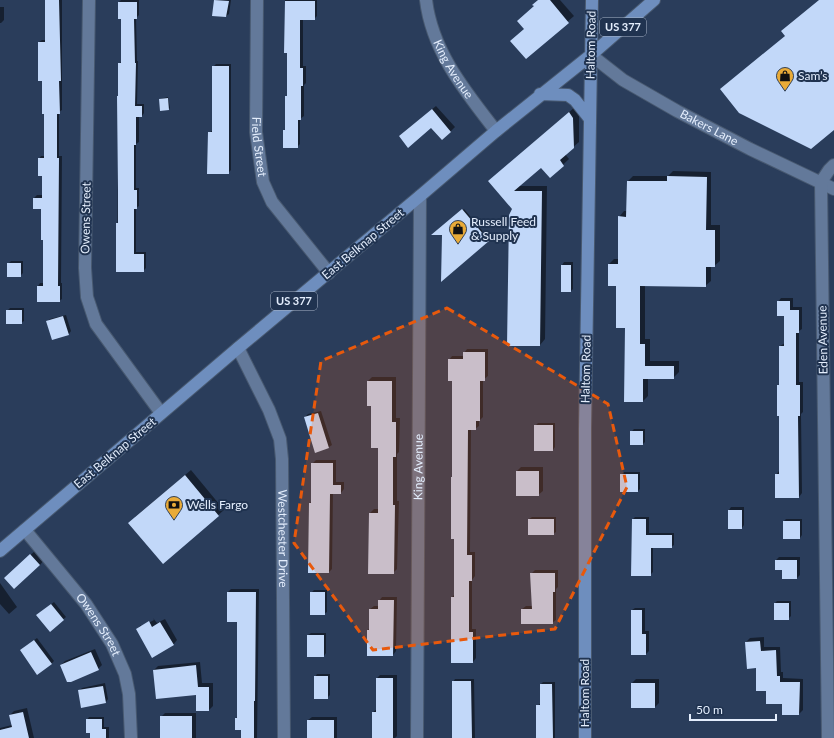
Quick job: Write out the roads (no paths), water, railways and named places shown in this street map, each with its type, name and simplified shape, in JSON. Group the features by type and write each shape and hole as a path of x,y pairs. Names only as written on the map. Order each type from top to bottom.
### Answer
{"main road":[{"name":"Haltom Road","path":"585,738 585,428 592,0"},
{"name":"East Belknap Street","path":"0,551 238,348 540,94 591,55 654,0"},
{"path":"540,94 568,95 575,100 590,119"}],"street":[{"name":"Owens Street","path":"89,0 85,268 87,297 96,324 161,413"},
{"name":"Field Street","path":"256,0 256,132 263,182 272,202 329,272"},
{"name":"King Avenue","path":"426,0 428,15 437,44 460,84 496,131"},
{"name":"Bakers Lane","path":"591,55 623,80 677,111 750,149 834,189"},
{"path":"821,182 834,165"},
{"name":"Eden Avenue","path":"821,182 828,738"},
{"name":"King Avenue","path":"417,738 420,196"},
{"name":"Westchester Drive","path":"238,348 269,410 280,439 282,465 284,738"},
{"name":"Owens Street","path":"25,530 86,604 112,644 125,674 129,694 131,738"}],"place":[{"name":"Sam’s","path":"785,91"},
{"name":"Russell Feed & Supply","path":"458,244"},
{"name":"Wells Fargo","path":"174,520"}]}
